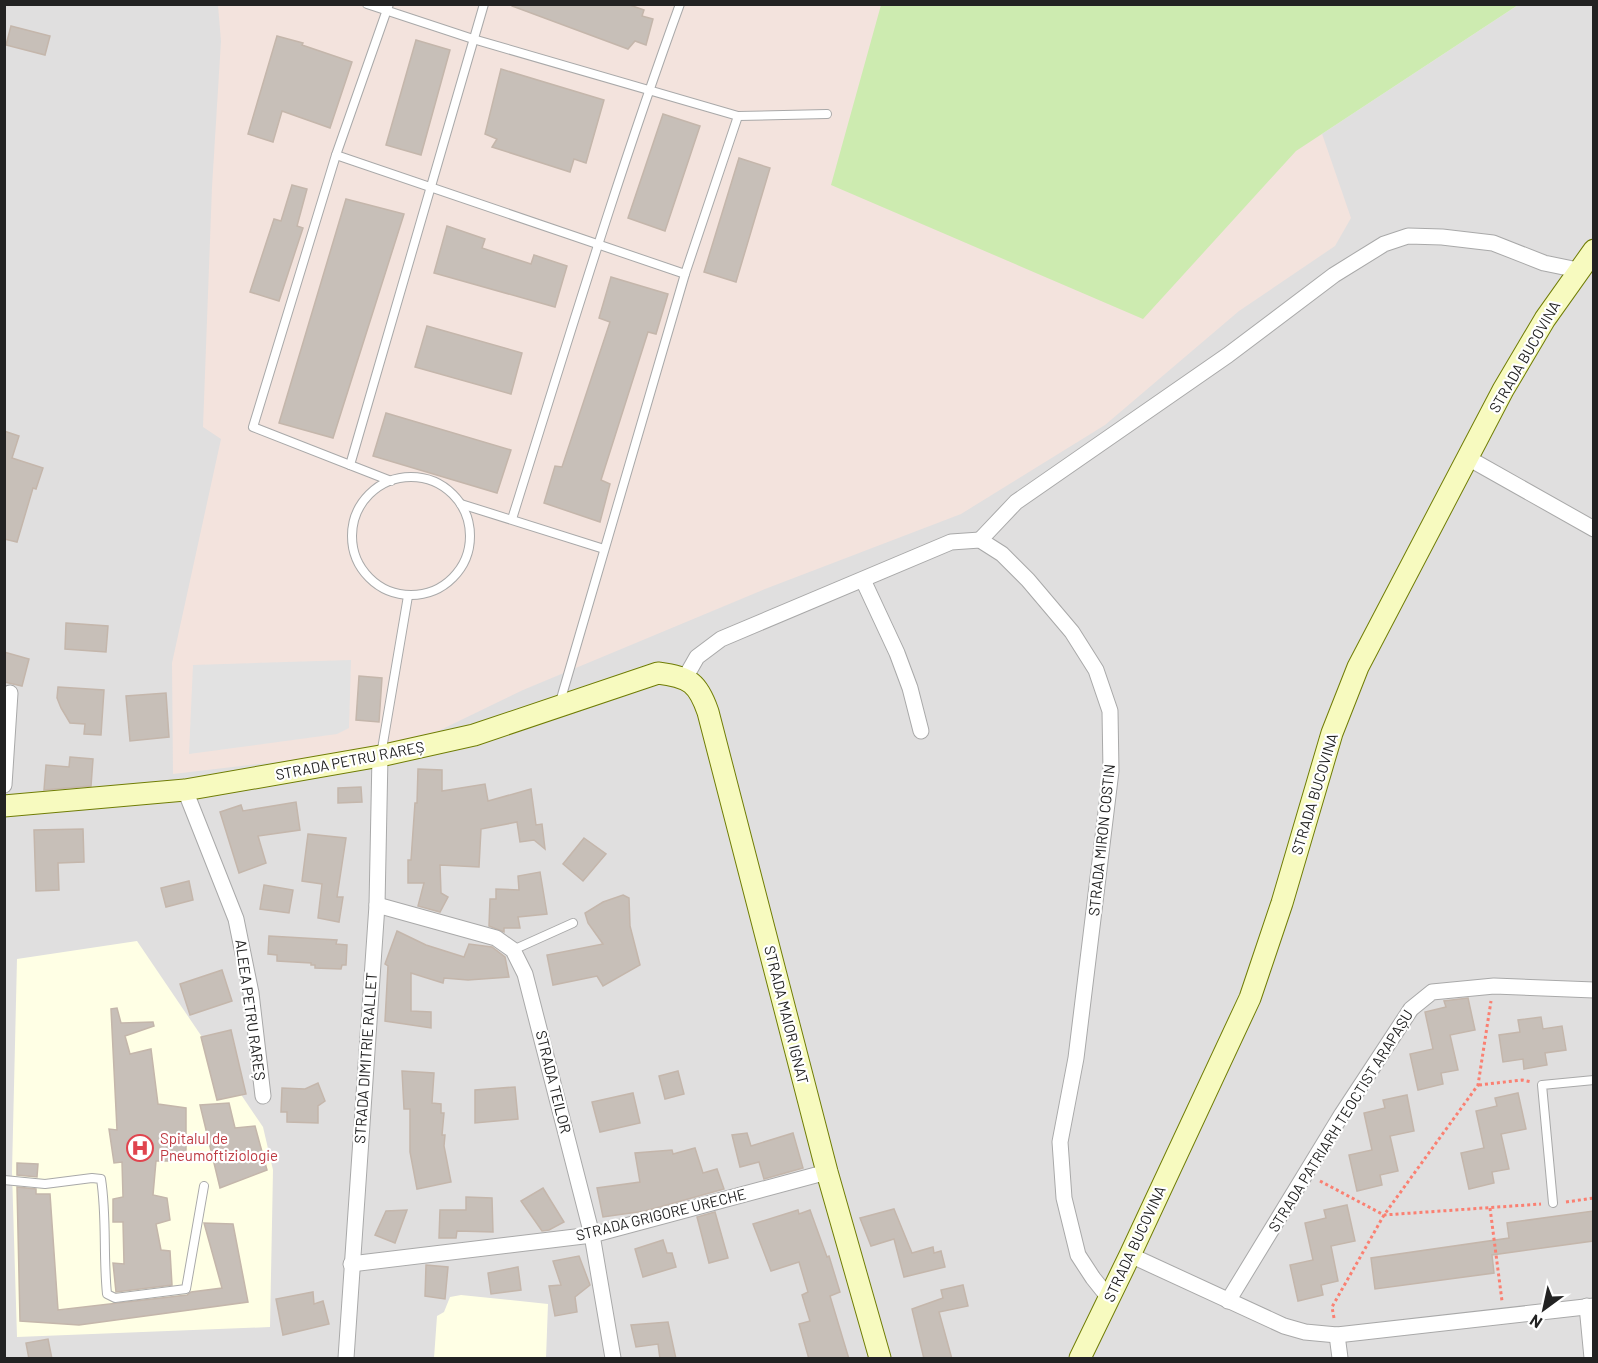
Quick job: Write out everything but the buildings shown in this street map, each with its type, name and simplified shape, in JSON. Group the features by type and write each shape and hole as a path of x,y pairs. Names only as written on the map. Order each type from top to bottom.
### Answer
{"street":[{"path":"685,678 697,657 722,639 951,542 980,540 1016,502 1228,355 1334,275 1384,244 1408,236 1493,243 1544,263 1578,270"},
{"name":"STRADA BUCOVINA","path":"1080,1359 1250,998 1282,903 1332,733 1358,667 1503,390 1545,319 1593,250"},
{"path":"1468,458 1593,529"},
{"name":"STRADA MIRON COSTIN","path":"980,540 1002,554 1028,580 1072,632 1096,670 1110,711 1111,771 1076,1058 1060,1142 1064,1198 1078,1255 1109,1298"},
{"path":"863,580 897,653 910,688 921,731"},
{"name":"STRADA PETRU RAREȘ","path":"4,806 185,790 380,756 474,735 658,673 685,678"},
{"name":"STRADA MAIOR IGNAT","path":"685,678 701,691 708,712 827,1172 880,1359"},
{"path":"4,785 10,693"},
{"name":"STRADA DIMITRIE RALLET","path":"346,1359 377,905 380,756"},
{"name":"ALEEA PETRU RAREȘ","path":"185,790 236,919 251,993 263,1096"},
{"path":"377,905 496,938 513,950"},
{"name":"STRADA TEILOR","path":"513,950 525,974 592,1235 613,1359"},
{"name":"STRADA PATRIARH TEOCTIST ARAPAȘU","path":"1228,1301 1411,1009 1432,992 1494,986 1593,990"},
{"name":"STRADA GRIGORE URECHE","path":"351,1264 592,1235 827,1172"},
{"path":"1130,1255 1284,1326 1305,1332 1337,1335 1590,1306 1592,1359"},
{"path":"1337,1335 1340,1359"}],"lane":[{"path":"367,4 388,7 473,39 738,116 827,114"},
{"path":"350,465 484,4"},
{"path":"512,519 597,245 680,4"},
{"path":"388,7 336,155 253,427 391,481"},
{"path":"558,706 685,274 738,116"},
{"path":"336,155 685,274"},
{"path":"411,477 430,480 448,490 461,504 469,521 471,540 467,558 457,574 443,586 426,594 408,596 390,592 375,583 362,570 354,554 352,536 355,518 363,502 375,489 391,481 411,477"},
{"path":"461,504 604,549"},
{"path":"380,756 408,596"},
{"path":"513,950 573,923"},
{"path":"1553,1203 1542,1085 1593,1080"},
{"path":"4,1180 45,1184 100,1179 105,1202 107,1294 115,1298 186,1289 204,1186"}],"path":[{"path":"1337,1335 1332,1307 1384,1215 1478,1085 1494,986"},
{"path":"1478,1085 1522,1080 1542,1085"},
{"path":"1306,1174 1384,1215 1593,1198"},
{"path":"1490,1208 1504,1316"}],"shaded area":[{"path":"5,5 881,5 1296,151 1518,5 1593,5 1593,1358 5,1358"},
{"path":"218,5 1337,5 1288,35 1351,218 1335,246 1239,311 1105,425 961,514 765,589 523,690 426,737 371,751 173,774 172,663 221,439 203,427 212,187 221,41"},
{"path":"351,660 349,728 337,734 189,754 193,665"},
{"name":"Spitalul de Pneumoftiziologie","path":"137,941 263,1127 273,1170 270,1327 17,1337 12,1172 17,959"},
{"path":"461,1295 548,1304 546,1358 434,1358 437,1316 444,1312 450,1297"}],"green space":[{"path":"881,4 1518,5 1296,151 1143,319 831,185"}],"place":[{"name":"Spitalul de Pneumoftiziologie","path":"140,1148"}]}
